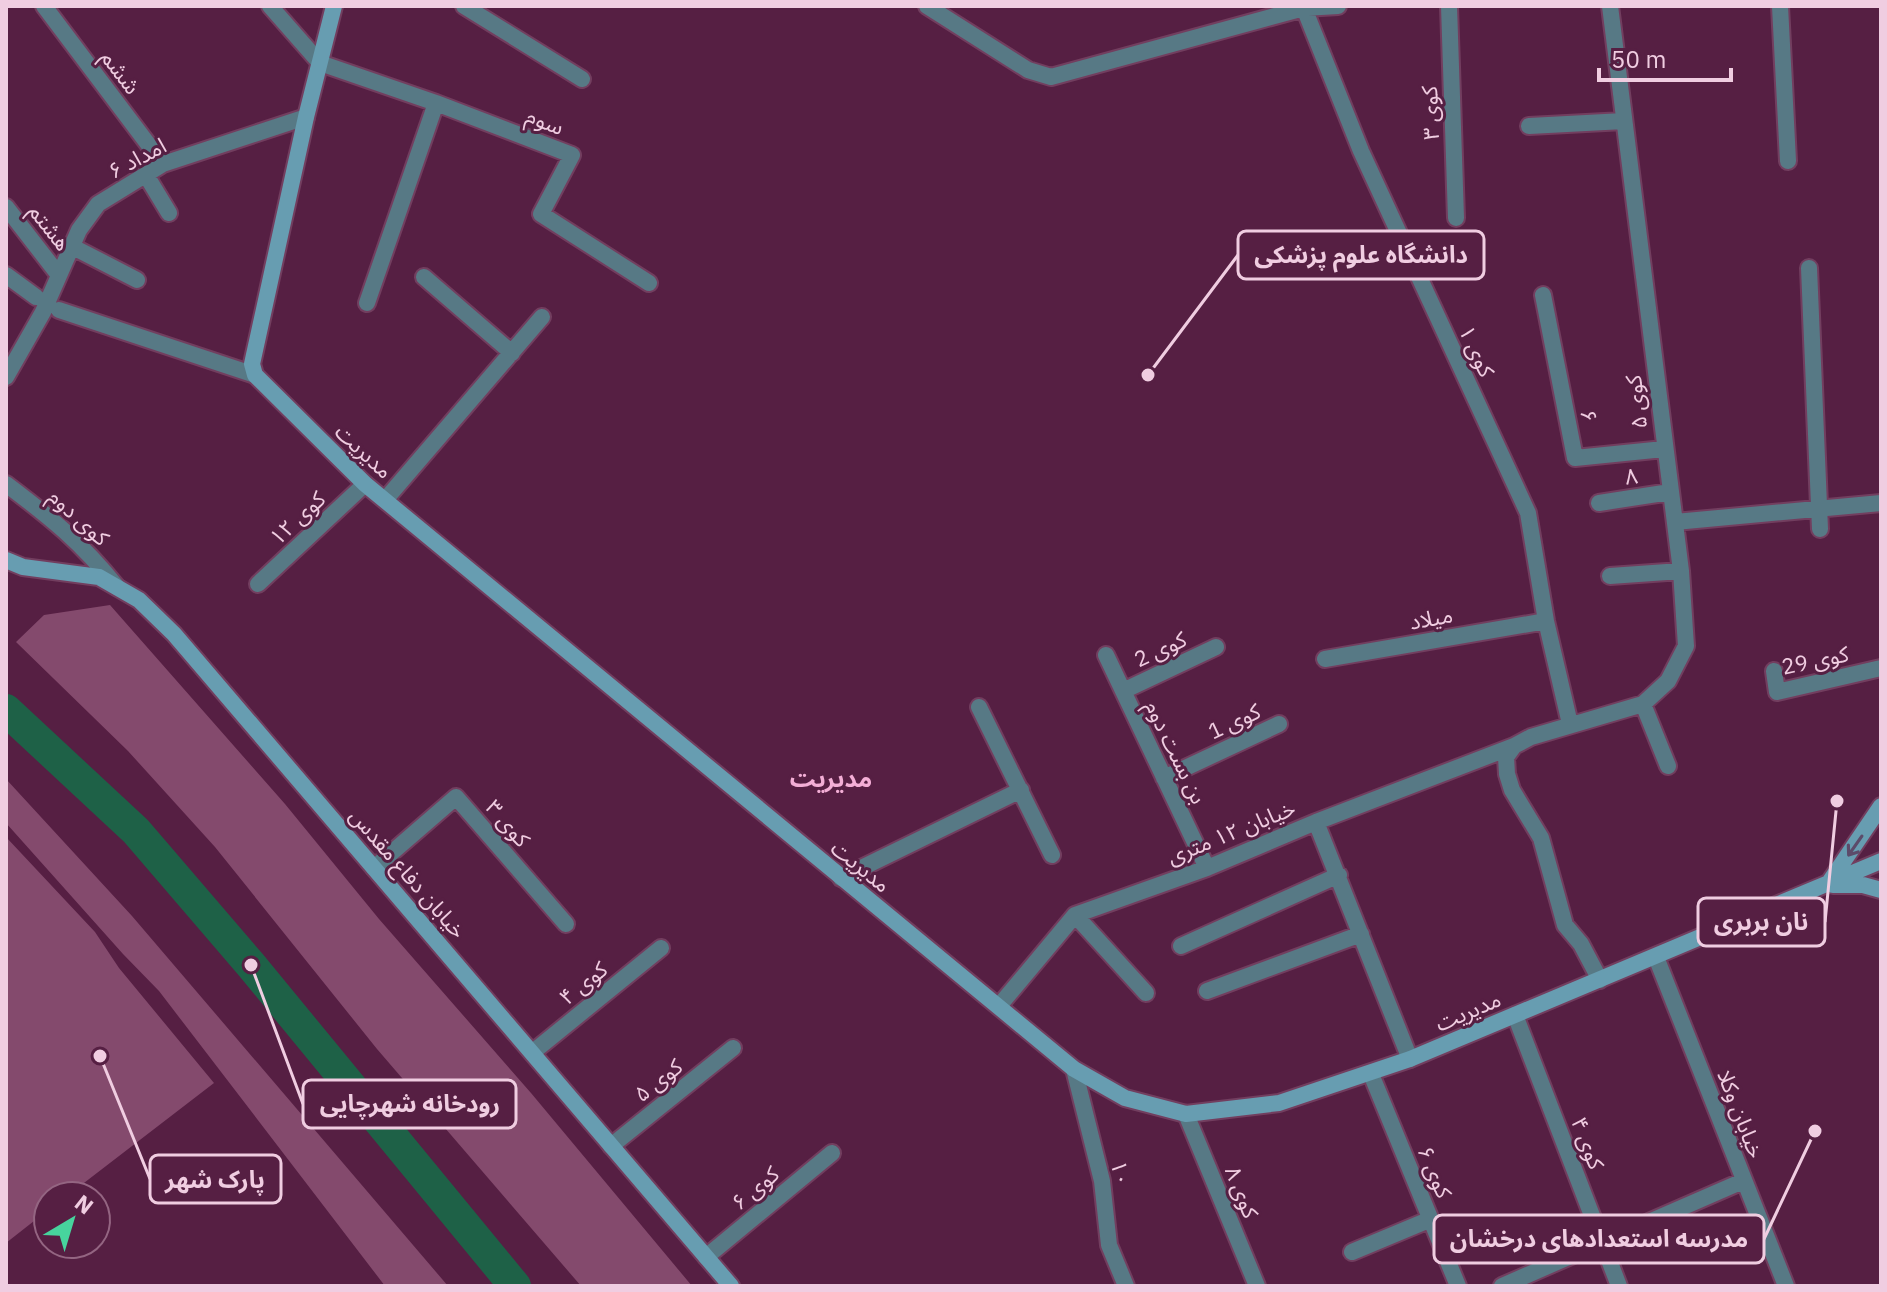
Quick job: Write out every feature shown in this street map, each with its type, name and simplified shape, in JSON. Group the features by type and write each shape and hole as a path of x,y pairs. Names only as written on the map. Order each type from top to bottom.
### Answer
{"street":[{"name":"ششم","path":"44,6 163,164"},
{"path":"270,6 320,63"},
{"path":"255,375 252,364 306,117 334,6"},
{"path":"464,6 582,79"},
{"path":"927,6 1028,70 1051,77 1304,8 1338,6"},
{"name":"کوی ۳","path":"1449,6 1456,218"},
{"name":"کوی ۵","path":"1610,6 1681,571 1686,646 1668,681 1643,704"},
{"path":"1780,6 1788,161"},
{"name":"کوی ۱","path":"1304,8 1361,151 1528,513 1546,621 1570,724"},
{"name":"سوم","path":"320,63 572,155 541,214 649,283"},
{"path":"367,303 436,103"},
{"name":"امداد ۶","path":"47,304 79,230 98,204 163,164 306,117"},
{"path":"1529,126 1624,121"},
{"path":"146,175 169,213"},
{"name":"هشتم","path":"6,207 58,274"},
{"path":"71,246 137,280"},
{"path":"1809,268 1820,529"},
{"path":"6,275 47,304 255,375"},
{"path":"424,277 512,353"},
{"name":"۶","path":"1543,295 1575,458 1664,449"},
{"path":"6,377 47,304"},
{"path":"385,500 542,317"},
{"name":"مدیریت","path":"255,375 365,484 1074,1069 1125,1098 1186,1114 1279,1103 1410,1059 1881,861"},
{"name":"کوی دوم","path":"6,484 68,531 118,588"},
{"name":"کوی ۱۲","path":"258,584 365,484"},
{"name":"۸","path":"1599,503 1670,492"},
{"path":"1675,522 1881,503"},
{"name":"خیابان دفاع مقدس","path":"6,560 23,567 99,577 139,600 174,634 731,1286"},
{"path":"1610,576 1681,571"},
{"name":"میلاد","path":"1325,659 1546,621"},
{"name":"کوی 2","path":"1123,691 1216,647"},
{"name":"بن بست دوم","path":"1106,655 1207,868"},
{"name":"کوی 29","path":"1774,671 1777,692 1881,668"},
{"path":"1570,724 1643,704 1668,766"},
{"path":"979,707 1052,855"},
{"name":"کوی 1","path":"1164,778 1279,724"},
{"name":"خیابان ۱۲ متری","path":"1075,915 1207,868 1316,822 1570,724"},
{"path":"1514,746 1506,757 1512,790 1541,838 1565,925 1581,944 1600,980"},
{"path":"841,878 1021,790"},
{"name":"کوی ۳","path":"374,868 456,797 566,924"},
{"path":"1828,885 1881,806"},
{"path":"1316,822 1410,1059"},
{"path":"1181,946 1339,875"},
{"path":"1828,885 1863,885 1881,890"},
{"path":"999,1006 1075,915 1146,993"},
{"path":"1207,991 1361,934"},
{"name":"کوی ۴","path":"533,1052 661,948"},
{"name":"خیابان وکلا","path":"1656,957 1786,1286"},
{"name":"کوی ۴","path":"1515,1015 1619,1286"},
{"name":"کوی ۵","path":"611,1146 733,1048"},
{"name":"۱۰","path":"1074,1069 1102,1181 1109,1245 1126,1286"},
{"name":"کوی ۶","path":"1371,1074 1458,1286"},
{"name":"کوی ۸","path":"1186,1114 1257,1286"},
{"name":"کوی ۶","path":"706,1257 832,1153"},
{"path":"1502,1286 1743,1181"},
{"path":"1352,1252 1431,1219"}],"shaded area":[{"path":"110,605 285,804 692,1286 581,1286 377,1049 215,847 128,751 16,642 44,615"},
{"path":"6,779 132,916 448,1286 385,1286 159,991 6,823"},
{"path":"6,837 95,932 119,968 214,1083 88,1180 32,1180 32,1223 6,1243"}],"waterway":[{"path":"6,710 136,831 251,965 515,1286"}],"place":[{"name":"دانشگاه علوم پزشکی","path":"1148,375"},
{"name":"نان بربری","path":"1837,801"},
{"name":"رودخانه شهرچایی","path":"251,965"},
{"name":"پارک شهر","path":"100,1056"},
{"name":"مدرسه استعدادهای درخشان","path":"1815,1131"}],"district":[{"name":"مدیریت","path":"831,779"}]}
